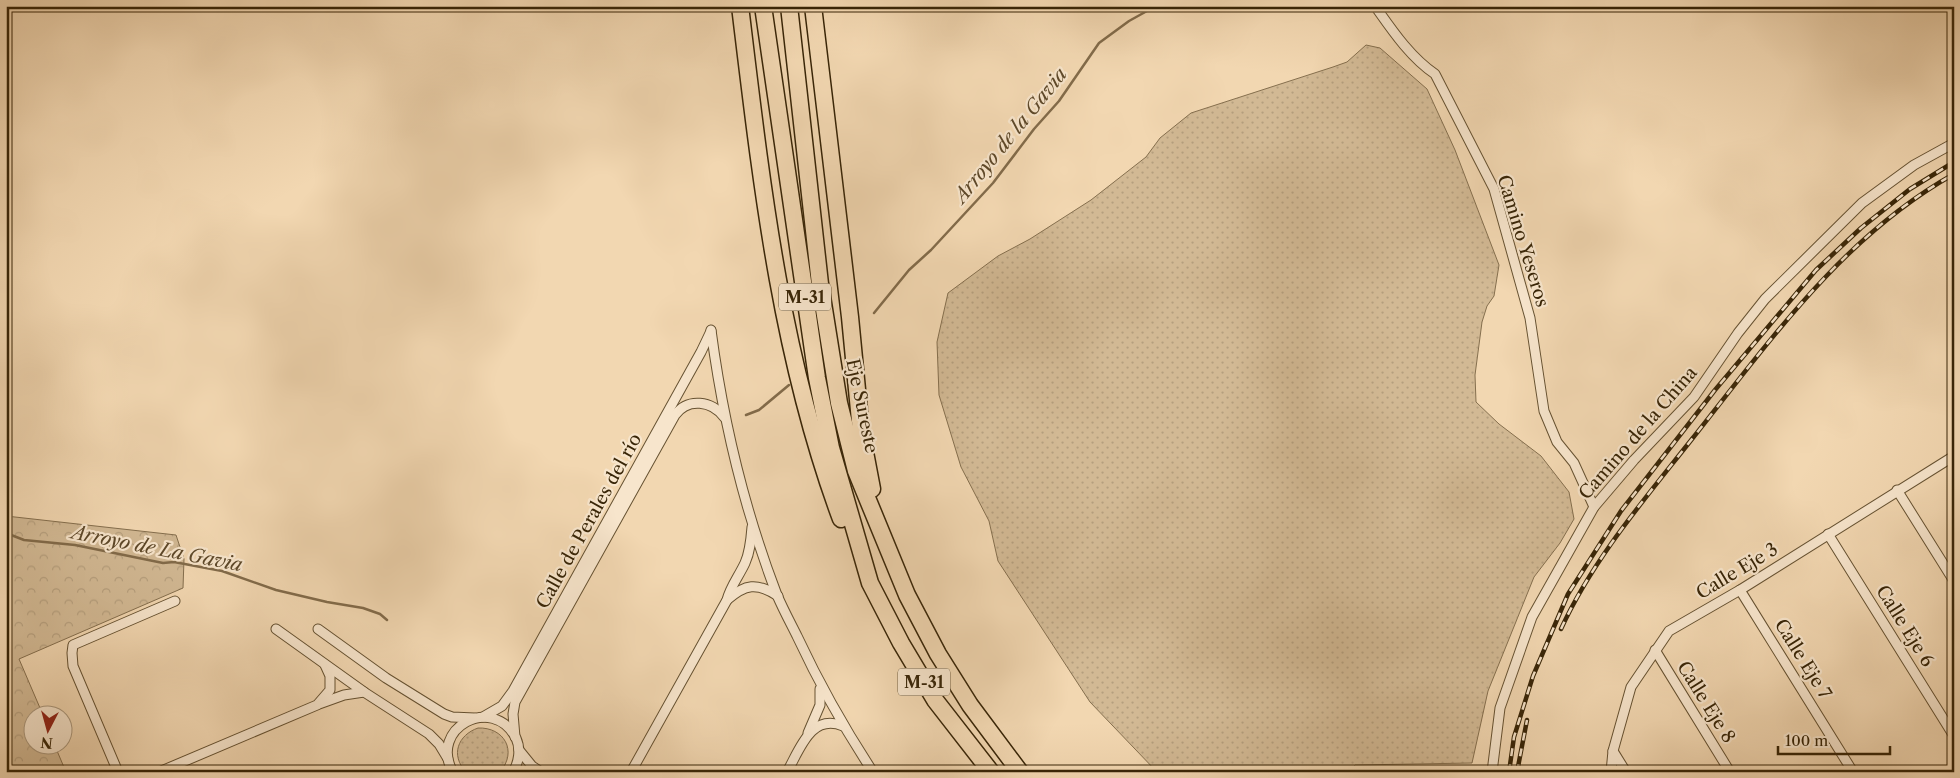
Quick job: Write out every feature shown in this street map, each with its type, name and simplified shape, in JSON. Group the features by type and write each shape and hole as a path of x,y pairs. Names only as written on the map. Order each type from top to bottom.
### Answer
{"highway":[{"path":"740,6 760,173 782,309 829,486 850,543 870,583"},
{"name":"M-31","path":"763,6 817,378 831,448 870,583 901,643 935,700 991,772"},
{"name":"Eje Sureste","path":"789,6 820,284 839,403 856,471 907,595 938,654 970,705 1020,772"},
{"path":"813,6 850,317 861,431 868,474 894,565"}],"street":[{"name":"Camino Yeseros","path":"1375,6 1394,32 1424,66 1435,74 1494,189 1530,318 1544,411 1557,442 1574,463 1594,507"},
{"name":"Camino de la China","path":"1492,772 1500,708 1532,617 1594,507 1634,460 1694,397 1738,333 1765,298 1862,204 1914,165 1954,143"},
{"name":"Calle de Perales del río","path":"448,758 447,751 452,735 465,722 479,718 502,706 513,691 701,352 711,330 725,419"},
{"name":"Calle de Perales del río","path":"519,750 515,737 513,714 515,702 675,415 684,406 696,403 714,408 725,419"},
{"path":"725,419 752,523 778,596 820,685 843,726 873,772"},
{"name":"Calle Eje 3","path":"1611,772 1613,752 1631,686 1669,630 1740,590 1954,456"},
{"path":"1897,490 1954,581"},
{"path":"632,772 727,600 728,592 747,557 751,541 752,523"},
{"name":"Calle Eje 6","path":"1828,534 1954,736"},
{"path":"727,600 742,588 753,586 766,589 778,596"},
{"name":"Calle Eje 7","path":"1740,590 1853,772"},
{"path":"118,772 73,666 73,645 175,602"},
{"path":"276,629 364,692 434,738 448,758 452,771"},
{"path":"318,629 386,678 444,714 452,717 492,718 501,722 515,737"},
{"name":"Calle Eje 8","path":"1655,650 1730,772"},
{"path":"317,705 330,690 330,676 325,665"},
{"path":"808,735 809,728 820,704 820,685"},
{"path":"159,772 317,705 344,695 364,692"},
{"path":"787,772 808,735 817,726 825,722 843,726"},
{"path":"513,772 518,762 519,750"},
{"path":"519,750 532,766 541,772"},
{"path":"1613,752 1626,772"}],"green space":[{"path":"1366,45 1380,48 1427,89 1455,150 1499,265 1494,296 1487,306 1482,322 1475,375 1476,402 1499,424 1541,456 1569,492 1574,519 1560,543 1534,577 1488,691 1472,763 1355,765 1348,772 1157,772 1090,702 998,561 989,521 961,467 939,395 937,342 948,293 998,256 1030,239 1091,200 1146,157 1160,138 1191,113 1347,62"},
{"path":"6,516 176,535 184,559 183,588 19,659 39,706 22,706 22,756 59,756 66,772 6,772"},
{"path":"478,728 495,731 506,742 508,756 500,772 466,772 461,766 458,759 458,746 465,735"}],"waterway":[{"name":"Arroyo de la Gavia","path":"874,313 909,270 931,250 993,183 1034,129 1059,101 1099,43 1129,21 1156,6"},
{"name":"Arroyo de la Gavia","path":"746,415 759,410 789,385"},
{"name":"Arroyo de La Gavia","path":"6,533 24,540 75,545 163,563 174,562 222,571 276,590 363,608 380,614 387,620"}],"railway":[{"path":"1509,772 1514,737 1533,676 1568,594 1621,511 1715,390 1816,270 1861,228 1910,189 1954,162"},
{"path":"1561,629 1588,578 1620,531 1750,365 1810,293 1877,228 1914,199 1954,174"},
{"path":"1517,772 1527,720"}]}
